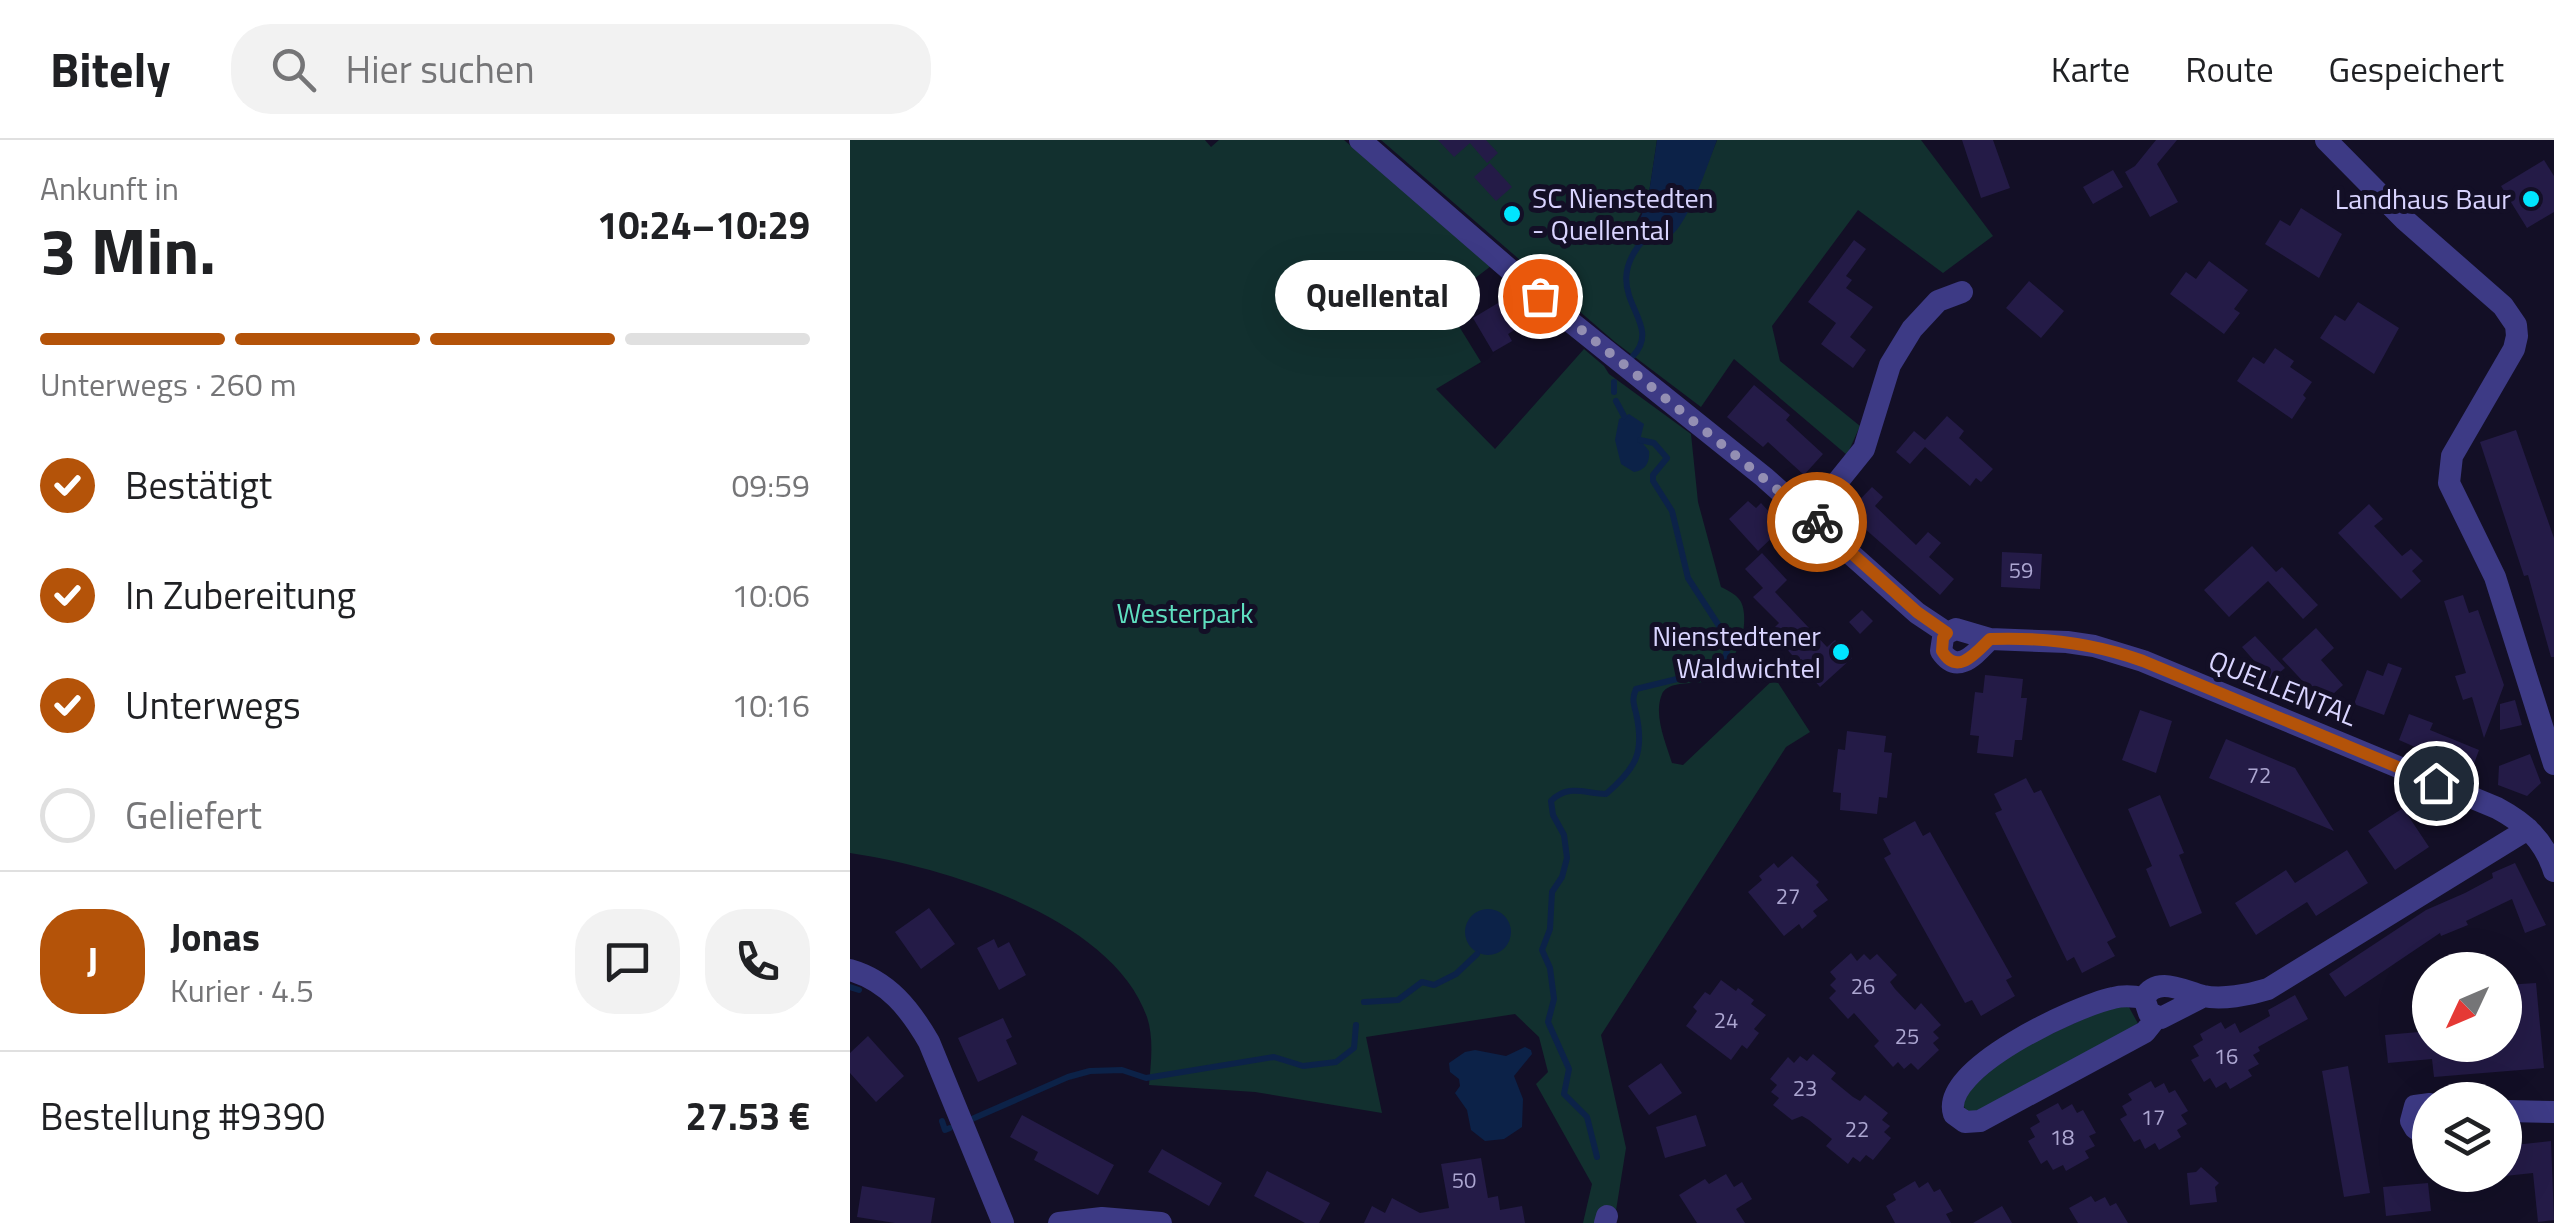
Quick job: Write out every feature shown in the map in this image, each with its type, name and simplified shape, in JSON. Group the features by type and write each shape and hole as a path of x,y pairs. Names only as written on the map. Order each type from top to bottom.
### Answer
{"street":[{"name":"QUELLENTAL","path":"1360,140 1562,315 1597,340 1810,516 1917,612 1947,633 1943,638 1944,656 1956,663 1972,658 1990,639 2042,639 2118,652 2497,808 2540,832"},
{"path":"2326,140 2393,209 2503,306 2516,325 2514,349 2452,456 2448,474 2494,577 2554,764"},
{"path":"1810,516 1864,449 1890,366 1912,329 1938,301 1962,292"},
{"path":"2150,1007 2128,995 2106,1000 2012,1044 1960,1084 1951,1102 1954,1114 1966,1122 1980,1121 2146,1032 2150,1007 2148,990 2179,987 2204,996 2238,996 2268,989 2540,832 2554,871"},
{"path":"850,970 886,988 914,1016 1003,1223"},
{"path":"2522,1111 2554,1112"},
{"path":"1060,1223 1102,1218 1161,1223"}],"green space":[{"name":"Westerpark","path":"850,140 1205,140 1211,147 1219,140 1344,140 1491,266 1444,302 1481,362 1436,389 1495,449 1584,349 1609,374 1691,434 1698,502 1721,587 1740,600 1744,624 1725,675 1707,682 1675,685 1662,694 1660,720 1672,763 1683,765 1775,678 1810,732 1786,747 1601,1035 1626,1148 1614,1223 1583,1223 1592,1184 1536,1084 1548,1072 1539,1037 1515,1014 1366,1037 1382,1113 1255,1092 1149,1085 1151,1042 1147,1017 1128,982 1099,951 1021,903 976,885 931,870 850,853"},
{"path":"1381,140 1657,140 1648,200 1630,233 1641,230 1649,240 1694,197 1717,140 1921,140 1993,236 1943,273 1858,210 1772,326 1780,361 1860,426 1847,455 1734,359 1701,407 1615,342"},
{"path":"2125,1000 2141,1029 1969,1115 1959,1098 2014,1051"}],"water":[{"path":"1657,140 1717,140 1681,224 1665,240 1657,241 1649,240 1641,230 1626,235 1622,228 1638,224 1648,199"},
{"path":"1629,414 1644,424 1640,440 1649,451 1646,465 1634,472 1621,464 1615,440 1619,419"},
{"path":"1488,909 1504,916 1511,932 1504,948 1488,955 1472,948 1465,932 1472,916"},
{"path":"1525,1047 1532,1054 1514,1076 1523,1099 1522,1127 1504,1139 1485,1141 1471,1130 1467,1110 1455,1093 1459,1079 1450,1072 1449,1063 1465,1052 1506,1056"}],"building":[{"path":"1438,140 1486,140 1498,153 1487,163 1470,143 1454,157"},
{"path":"1962,140 1993,140 2010,188 1981,198"},
{"path":"2156,140 2177,140 2157,164 2178,202 2150,217 2125,172 2135,166"},
{"name":"Landhaus Baur","path":"2544,160 2554,176 2554,212 2527,228 2501,186"},
{"path":"1490,163 1512,187 1496,201 1474,177"},
{"path":"2113,170 2123,187 2093,204 2083,187"},
{"path":"2301,208 2342,234 2319,278 2265,244 2280,220 2290,226"},
{"path":"1854,240 1866,249 1846,276 1852,280 1846,288 1873,307 1850,337 1866,350 1853,368 1821,344 1836,323 1808,302"},
{"path":"2209,261 2248,290 2234,309 2240,313 2224,334 2170,294 2186,272 2196,279"},
{"path":"2029,281 2064,311 2041,338 2006,308"},
{"path":"1503,300 1519,327 1508,334 1512,341 1493,352 1473,318"},
{"path":"2358,302 2399,328 2374,374 2320,338 2335,315 2345,321"},
{"path":"2275,348 2294,361 2290,367 2312,382 2292,419 2237,381 2253,357 2264,364"},
{"path":"1754,385 1790,415 1786,420 1823,454 1804,475 1768,442 1763,447 1727,417"},
{"path":"1947,416 1964,431 1959,438 1993,469 1981,482 1976,478 1970,486 1925,447 1910,464 1896,452 1914,431 1925,440"},
{"path":"2516,430 2554,538 2554,657 2480,442"},
{"path":"1872,487 1883,497 1875,506 1916,545 1928,532 1941,543 1929,557 1954,579 1940,595 1847,513"},
{"path":"1748,501 1756,508 1761,503 1774,517 1768,522 1778,532 1758,551 1729,519"},
{"path":"2369,504 2383,519 2374,526 2402,556 2411,549 2423,561 2412,571 2421,581 2401,599 2338,533"},
{"path":"2252,546 2276,572 2282,567 2318,605 2303,619 2268,581 2229,617 2204,590"},
{"path":"2002,552 2042,554 2040,589 2001,587"},
{"path":"1762,553 1787,580 1775,592 1827,647 1835,640 1852,658 1820,687 1771,631 1779,623 1753,597 1763,588 1745,569"},
{"path":"2463,595 2469,613 2478,610 2504,685 2484,738 2472,697 2463,700 2455,676 2466,673 2444,601"},
{"path":"1862,610 1873,621 1860,634 1849,622"},
{"path":"2316,628 2334,648 2321,660 2343,685 2323,703 2282,659"},
{"path":"2255,636 2285,668 2271,680 2242,647"},
{"path":"2388,663 2402,668 2384,715 2354,704 2367,670 2383,676"},
{"path":"1985,675 2023,679 2021,698 2027,698 2022,740 2015,740 2013,757 1977,753 1979,736 1970,735 1975,692 1983,693"},
{"path":"2515,700 2522,725 2500,730 2500,704"},
{"path":"2140,710 2172,721 2156,773 2122,760"},
{"path":"2409,714 2433,723 2430,730 2479,750 2471,772 2429,758 2431,754 2399,740"},
{"path":"1847,731 1886,736 1884,752 1892,753 1887,798 1879,797 1877,814 1840,810 1841,793 1833,792 1838,749 1845,750"},
{"path":"2226,739 2295,768 2334,831 2209,778"},
{"path":"2530,754 2541,783 2527,796 2498,785 2499,766"},
{"path":"2026,778 2034,793 2041,790 2116,937 2107,942 2115,956 2082,973 2074,957 2067,961 1995,813 2002,810 1994,794"},
{"path":"2160,795 2184,853 2179,855 2202,913 2170,927 2146,869 2152,866 2128,809"},
{"path":"2403,808 2429,847 2395,870 2368,831"},
{"path":"1915,821 1923,836 1930,832 2012,977 2006,980 2015,996 1981,1016 1972,1000 1965,1003 1884,858 1891,854 1883,839"},
{"path":"2347,850 2368,883 2316,916 2307,902 2256,935 2235,903 2286,870 2295,883"},
{"path":"1792,856 1819,882 1816,885 1828,900 1813,911 1817,916 1802,929 1799,924 1784,936 1748,892 1774,863 1778,868"},
{"path":"2515,863 2546,925 2525,933 2512,899 2466,921 2468,925 2441,936 2440,933 2345,997 2329,974 2426,910 2465,893 2493,878 2492,873"},
{"path":"929,908 955,944 921,969 895,932"},
{"path":"994,939 998,948 1009,942 1026,975 999,990 977,948"},
{"path":"1851,953 1857,961 1864,954 1870,960 1877,954 1897,975 1890,982 1895,989 1915,1010 1921,1003 1941,1025 1933,1032 1939,1038 1933,1043 1939,1050 1918,1070 1911,1063 1904,1069 1898,1062 1893,1067 1874,1046 1879,1041 1854,1013 1848,1019 1829,998 1836,991 1830,985 1836,979 1830,972"},
{"path":"1721,980 1754,1000 1751,1004 1766,1015 1754,1029 1759,1033 1747,1049 1742,1045 1731,1060 1686,1026 1697,1011 1693,1007 1705,992 1710,995"},
{"path":"2536,983 2544,1068 2434,1077 2432,1062 2522,1062 2522,984"},
{"path":"2295,995 2308,1019 2258,1047 2260,1051 2253,1055 2259,1064 2248,1070 2252,1076 2230,1089 2226,1082 2216,1088 2210,1078 2204,1082 2191,1060 2199,1056 2193,1046 2203,1040 2200,1034 2221,1022 2225,1029 2235,1023 2240,1033 2270,1016 2268,1010"},
{"path":"1003,1018 1012,1037 1006,1040 1017,1064 978,1082 958,1038"},
{"path":"2412,1033 2412,1061 2388,1063 2385,1035"},
{"path":"868,1036 904,1076 876,1102 850,1073 850,1053"},
{"path":"1813,1054 1836,1073 1831,1079 1853,1097 1860,1101 1865,1095 1888,1113 1882,1120 1890,1126 1884,1132 1891,1138 1873,1160 1866,1155 1860,1162 1853,1157 1848,1164 1826,1146 1832,1139 1809,1120 1802,1116 1792,1120 1773,1105 1779,1098 1771,1092 1777,1085 1770,1079 1788,1057 1794,1063 1800,1056 1807,1061"},
{"path":"1661,1063 1682,1093 1649,1115 1628,1086"},
{"path":"2348,1066 2370,1193 2344,1197 2322,1071"},
{"path":"2151,1081 2155,1088 2164,1083 2169,1093 2175,1090 2188,1111 2181,1115 2187,1124 2177,1130 2181,1137 2159,1150 2155,1143 2145,1149 2140,1139 2134,1142 2120,1119 2127,1115 2122,1106 2132,1100 2128,1094"},
{"path":"2058,1103 2062,1110 2072,1104 2077,1113 2083,1110 2096,1133 2089,1136 2095,1146 2085,1151 2089,1158 2066,1171 2063,1165 2053,1170 2047,1160 2041,1164 2028,1141 2035,1137 2030,1128 2040,1122 2036,1115"},
{"path":"1022,1115 1114,1165 1098,1195 1034,1160 1038,1152 1010,1137"},
{"path":"1696,1115 1706,1146 1665,1158 1656,1127"},
{"path":"2551,1141 2554,1220 2538,1222 2533,1173 2522,1174 2522,1144"},
{"path":"1162,1149 1222,1183 1209,1206 1148,1172"},
{"path":"1481,1158 1488,1198 1498,1196 1500,1210 1522,1206 1525,1223 1364,1223 1372,1206 1385,1213 1392,1198 1420,1213 1449,1208 1441,1164"},
{"path":"2201,1167 2219,1183 2215,1187 2217,1202 2190,1205 2187,1173"},
{"path":"1267,1171 1330,1203 1319,1223 1305,1223 1254,1196"},
{"path":"1726,1174 1734,1187 1742,1182 1752,1199 1736,1209 1745,1223 1697,1223 1679,1195 1705,1179 1709,1184"},
{"path":"1915,1181 1919,1188 1928,1182 1934,1192 1940,1189 1953,1211 1946,1214 1951,1223 1895,1223 1886,1206 1896,1200 1893,1194"},
{"path":"2412,1184 2412,1192 2429,1192 2431,1211 2386,1216 2383,1187"},
{"path":"862,1186 935,1198 931,1223 857,1217"},
{"path":"2091,1196 2095,1202 2105,1197 2110,1206 2116,1203 2128,1223 2078,1223 2069,1208"},
{"path":"2002,1206 2012,1223 1973,1223"}],"waterway":[{"path":"1633,356 1641,343 1642,330 1626,275 1632,257 1646,237"},
{"path":"1614,382 1614,392"},
{"path":"1616,401 1624,416"},
{"path":"1597,1157 1587,1117 1564,1094 1569,1069 1548,1022 1554,999 1550,968 1542,950 1550,929 1552,892 1562,877 1567,858 1564,835 1553,815 1551,801 1570,791 1606,794 1636,759 1636,689 1714,670 1723,663 1727,651 1723,632 1688,578 1672,511 1653,481 1653,475 1667,458 1654,443 1640,440"},
{"path":"1364,1002 1398,1000 1422,982 1434,985 1456,974 1477,954"},
{"path":"850,987 859,990"},
{"path":"972,1119 1090,1071 1122,1070 1146,1078 1274,1057 1303,1066 1336,1062 1354,1048 1356,1025"},
{"path":"942,1121 945,1130 950,1128"}],"way so far":[{"path":"1540,296 1817,522"}],"place":[{"name":"Landhaus Baur","path":"2531,199"},
{"name":"SC Nienstedten - Quellental","path":"1512,214"},
{"name":"Quellental","path":"1540,296"},
{"name":"Nienstedtener Waldwichtel","path":"1841,652"}],"route":[{"path":"1817,522 1917,612 1947,633 1941,644 1949,661 1972,658 1990,639 2042,639 2118,652 2436,783"}]}
